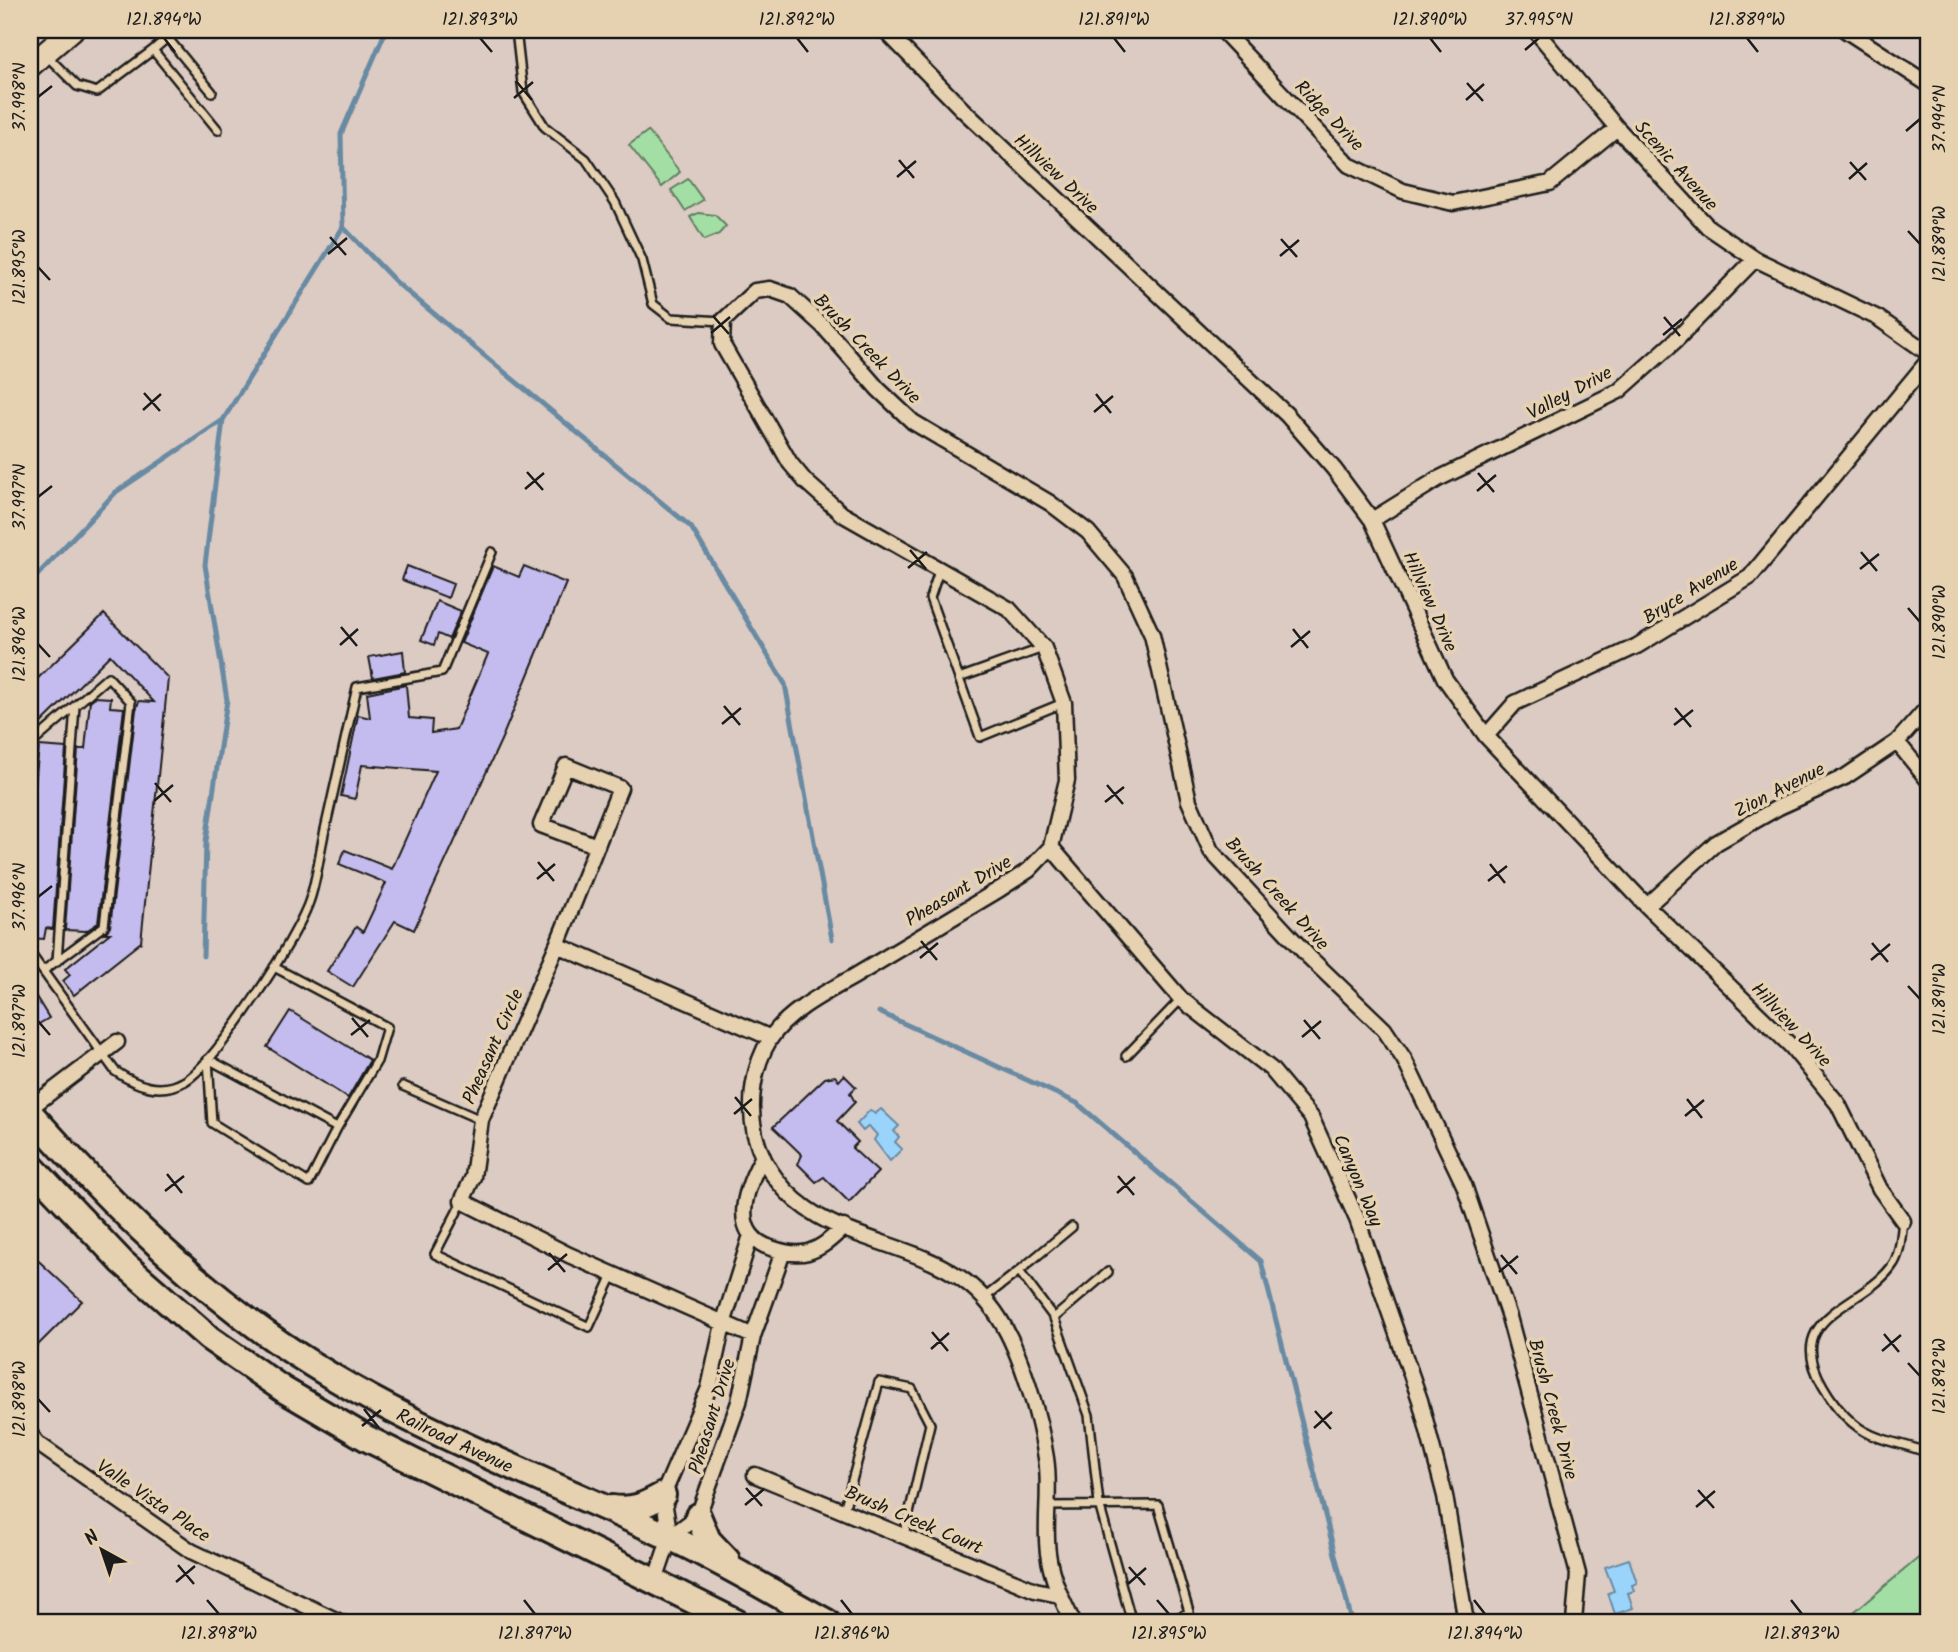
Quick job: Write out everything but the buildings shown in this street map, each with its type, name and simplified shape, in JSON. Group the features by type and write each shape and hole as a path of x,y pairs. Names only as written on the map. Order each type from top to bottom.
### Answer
{"highway":[{"name":"Railroad Avenue","path":"30,1110 103,1195 173,1262 266,1333 317,1367 449,1438 670,1538 827,1622"},
{"name":"Railroad Avenue","path":"30,1165 122,1262 209,1338 284,1390 366,1438 736,1622"},
{"path":"598,1506 629,1510 663,1494"},
{"path":"698,1516 708,1540 722,1556 776,1594"}],"main road":[{"path":"37,59 72,30"}],"street":[{"name":"Hillview Drive","path":"885,30 962,109 1287,415 1334,469 1371,520 1445,679 1486,736 1647,906 1792,1046 1838,1104 1880,1189 1903,1221"},
{"name":"Ridge Drive","path":"1222,30 1349,165 1403,191 1453,203 1550,183 1617,128"},
{"name":"Scenic Avenue","path":"1535,30 1617,128 1708,227 1755,258 1878,318 1928,353"},
{"path":"1845,30 1928,84"},
{"name":"Valley Drive","path":"1371,520 1438,478 1619,391 1674,342 1755,258"},
{"name":"Brush Creek Drive","path":"723,321 755,291 770,289 790,296 823,326 878,389 913,422 1050,503 1088,532 1125,576 1152,635 1189,801 1211,850 1309,957 1384,1029 1404,1059 1464,1185 1509,1317 1578,1574 1574,1622"},
{"path":"723,321 722,344 790,463 805,481 842,514 1009,609 1044,648 1064,703 1067,780 1051,847"},
{"name":"Bryce Avenue","path":"1486,736 1515,703 1637,646 1751,577 1928,361"},
{"name":"Zion Avenue","path":"1647,906 1716,843 1779,807 1845,777 1897,742 1928,707"},
{"path":"1897,742 1928,780"},
{"name":"Pheasant Circle","path":"462,1201 473,1177 481,1120 557,945 597,846 620,788 566,765 541,825 597,846"},
{"name":"Canyon Way","path":"1051,847 1181,999 1271,1069 1311,1117 1357,1219 1420,1400 1445,1496 1466,1622"},
{"name":"Pheasant Drive","path":"844,1227 818,1215 789,1195 761,1160 752,1123 754,1078 771,1038 803,1007 1029,870 1051,847"},
{"path":"557,945 771,1038"},
{"path":"30,1110 117,1042"},
{"name":"Pheasant Drive","path":"663,1494 709,1388 723,1324 751,1235 744,1221 743,1208 748,1184 761,1160"},
{"path":"462,1201 613,1275 753,1336"},
{"path":"751,1235 765,1247 783,1252 807,1253 822,1246 844,1227 920,1254 973,1288 984,1299 1000,1319 1028,1387 1046,1459 1048,1553 1059,1595 1073,1622"},
{"name":"Pheasant Drive","path":"698,1516 739,1402 753,1336 783,1252"},
{"name":"Valle Vista Place","path":"32,1443 191,1550 311,1616 340,1622"},
{"name":"Brush Creek Court","path":"755,1475 1035,1590 1059,1595"},
{"path":"655,1581 670,1538 663,1494"},
{"path":"670,1538 698,1516"}],"lane":[{"path":"161,30 212,92"},
{"path":"516,30 523,92 545,127 586,159 615,202 642,260 653,304 671,318 723,321"},
{"path":"37,59 76,86 96,92 167,38"},
{"path":"153,50 218,130"},
{"path":"30,953 116,1071 133,1083 153,1089 184,1081 208,1059 274,967 309,901 357,687 442,672 492,552"},
{"path":"940,568 930,598 980,737 1064,703"},
{"path":"959,678 1044,648"},
{"path":"30,745 108,677 131,702 104,926 43,971"},
{"path":"57,961 75,706"},
{"path":"208,1059 212,1123 309,1183 337,1128 377,1061 387,1027 274,967"},
{"path":"1126,1056 1181,999"},
{"path":"208,1059 337,1128"},
{"path":"403,1086 481,1120"},
{"path":"462,1201 435,1254 589,1327 613,1275"},
{"path":"1903,1221 1894,1264 1823,1322 1814,1337 1812,1352 1817,1374 1829,1398 1856,1425 1870,1435 1928,1453"},
{"path":"984,1299 1072,1227"},
{"path":"1018,1271 1054,1318 1089,1415 1098,1504 1130,1619 1135,1622"},
{"path":"1054,1318 1108,1272"},
{"path":"844,1510 879,1382 912,1389 930,1424 904,1535"},
{"path":"1049,1506 1158,1504 1189,1612 1170,1622"}],"green space":[{"path":"648,131 680,172 662,187 629,145"},
{"path":"688,179 703,200 685,211 671,190"},
{"path":"698,213 715,215 726,226 719,234 704,240 690,217"},
{"path":"1928,1550 1928,1622 1842,1622"}],"water":[{"path":"881,1109 899,1126 894,1131 899,1137 895,1142 902,1149 890,1161 874,1140 877,1135 869,1126 863,1131 857,1124 870,1110 875,1114"},
{"path":"1629,1559 1637,1583 1632,1585 1634,1591 1628,1593 1633,1608 1615,1614 1608,1593 1614,1591 1605,1567"}],"waterway":[{"path":"386,30 341,134 343,227 397,283 691,527 785,684 832,939"},
{"path":"30,583 116,492 223,420 343,227"},
{"path":"203,956 206,841 227,700 205,565 223,420"},
{"path":"879,1012 1077,1103 1261,1261 1352,1622"}]}
